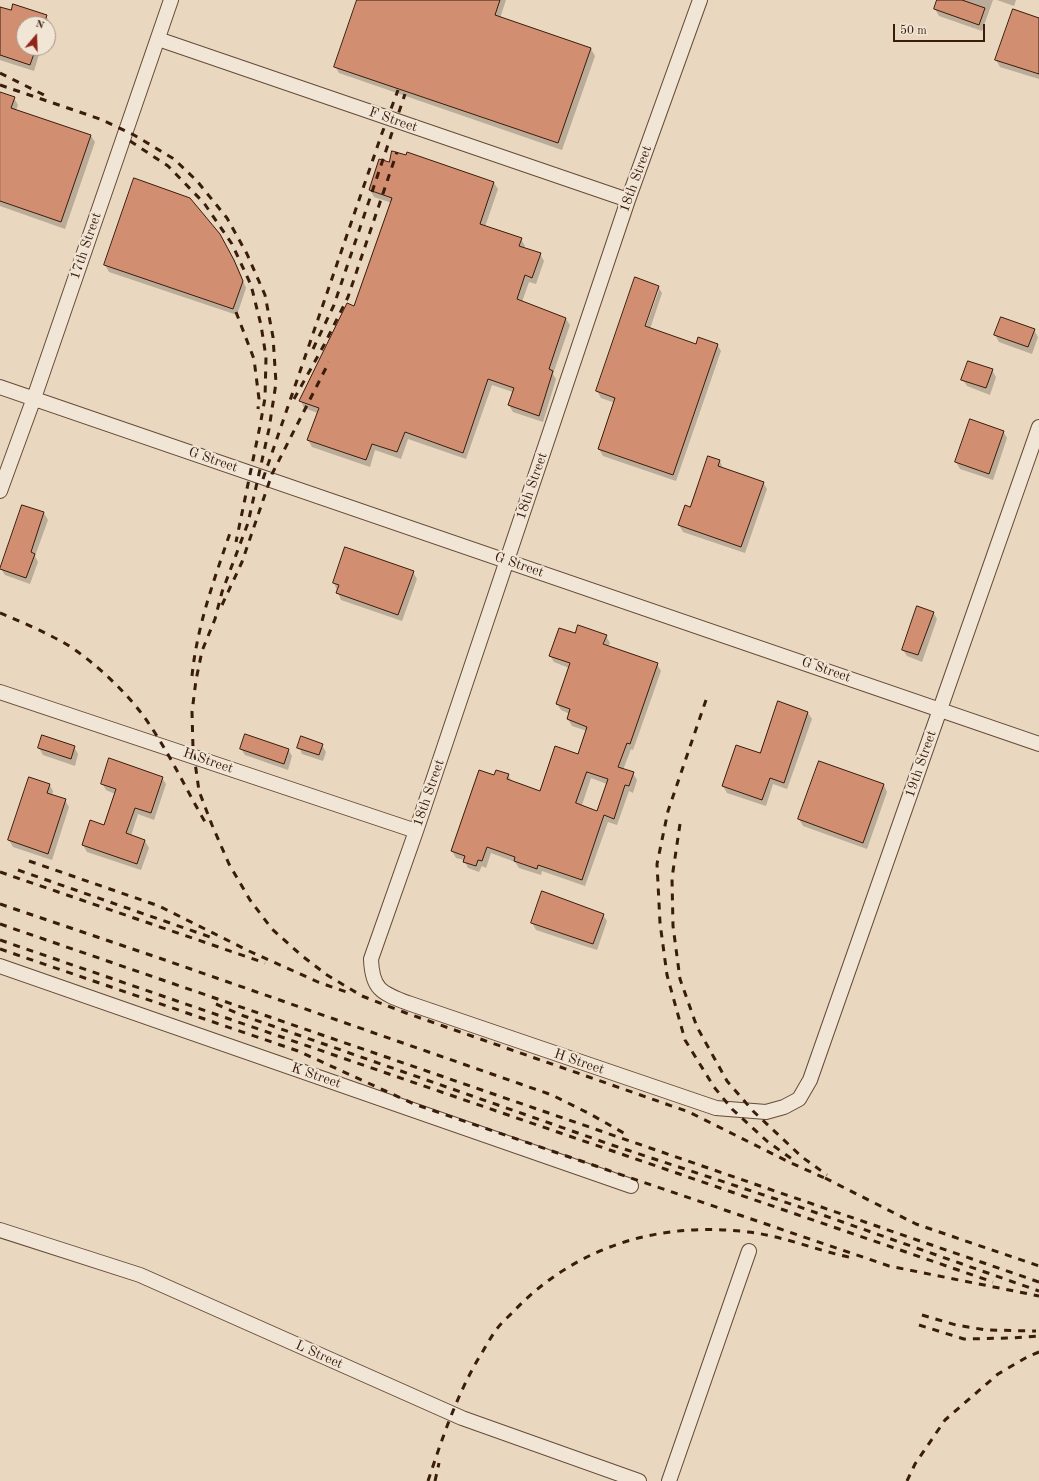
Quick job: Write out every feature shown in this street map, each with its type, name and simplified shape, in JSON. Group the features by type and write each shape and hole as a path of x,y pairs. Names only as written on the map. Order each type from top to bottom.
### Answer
{"lane":[{"name":"17th Street","path":"0,491 34,398 171,0"},
{"name":"18th Street","path":"372,974 371,959 416,831 628,200 700,0"},
{"name":"F Street","path":"158,40 628,200"},
{"name":"G Street","path":"0,387 1039,744"},
{"name":"19th Street","path":"799,1099 810,1080 1039,426"},
{"name":"H Street","path":"0,692 416,831"},
{"name":"K Street","path":"0,966 631,1186"},
{"name":"H Street","path":"372,974 379,988 391,996 716,1108 766,1112 784,1107 799,1099"},
{"name":"L Street","path":"0,1230 140,1275 462,1418 639,1481"},
{"path":"669,1481 749,1251"}],"building":[{"path":"357,0 500,0 495,15 591,48 558,143 334,67"},
{"path":"937,0 962,0 985,8 979,25 934,9"},
{"path":"13,4 47,15 16,16 16,56 33,56 30,65 0,55 0,7 11,10"},
{"path":"1013,9 1039,18 1039,74 995,60"},
{"path":"0,92 15,97 11,108 91,135 61,222 0,201"},
{"path":"392,151 406,155 407,152 494,182 480,224 522,238 519,246 541,253 532,278 525,275 517,299 566,318 549,369 553,371 539,416 508,405 514,388 488,379 463,453 405,432 397,452 372,444 366,460 307,440 319,408 299,401 347,303 354,306 392,198 369,190 379,159 389,162"},
{"path":"134,178 190,198 220,234 243,281 233,309 104,265"},
{"path":"635,277 659,286 645,326 696,344 698,337 718,344 673,475 598,449 615,398 596,391"},
{"path":"1001,317 1035,329 1028,347 994,335"},
{"path":"968,361 993,369 986,388 961,380"},
{"path":"970,419 1004,431 989,474 955,462"},
{"path":"708,456 720,460 718,466 764,482 741,547 678,525 685,505 690,507"},
{"path":"22,505 44,512 31,552 35,554 26,578 0,569"},
{"path":"345,547 414,571 398,615 336,593 339,585 333,583"},
{"path":"917,606 934,612 918,655 902,650"},
{"path":"578,625 607,635 603,644 658,663 630,744 627,743 618,767 634,772 629,786 625,785 614,819 604,815 582,880 538,865 537,869 514,861 515,857 487,847 482,861 478,860 476,866 463,862 465,856 451,851 479,770 494,775 496,770 509,774 507,779 540,791 555,746 578,754 587,727 567,719 570,709 556,704 570,663 549,656 559,628 575,633","holes":["587,772 608,779 597,811 576,803"]},
{"path":"778,701 808,712 784,783 770,778 762,800 722,786 736,745 760,753"},
{"path":"245,734 289,749 284,764 240,749"},
{"path":"42,735 75,746 71,759 38,748"},
{"path":"301,736 323,744 319,755 297,748"},
{"path":"109,758 163,777 151,813 135,808 126,833 145,840 137,864 82,845 90,820 104,825 116,789 101,784"},
{"path":"819,761 884,784 863,843 798,819"},
{"path":"29,777 50,784 47,793 66,799 48,854 8,840"},
{"path":"542,891 604,914 593,944 531,923"}],"railway":[{"path":"0,73 50,98"},
{"path":"0,85 100,119 134,135 174,159 197,181 227,218 247,254 265,295 273,337 276,383 269,429 248,523 222,592 215,619 202,651 196,680 192,712 193,748 199,791 229,864 250,900 272,929 301,955 327,975 362,996 406,1013 689,1112 789,1162 829,1180"},
{"path":"263,479 398,90"},
{"path":"313,349 334,305 405,94"},
{"path":"130,141 168,166 204,203 232,244 251,285 261,325 266,357 265,398 236,542"},
{"path":"294,399 324,345 348,297 397,152"},
{"path":"236,312 254,359 259,399 258,409"},
{"path":"222,605 242,562 272,474 329,362"},
{"path":"192,676 194,657 202,621 230,533"},
{"path":"0,613 33,627 66,644 97,667 117,686 135,705 151,727 169,755 208,827"},
{"path":"706,700 668,811 657,864 660,923 667,975 685,1040 714,1087 732,1109 768,1142 792,1159"},
{"path":"680,824 672,878 673,926 680,979 697,1027 727,1081 753,1111 802,1157 827,1175"},
{"path":"29,861 159,906 249,951 318,982 352,994"},
{"path":"18,870 213,938"},
{"path":"0,872 265,963"},
{"path":"0,904 552,1095 629,1136"},
{"path":"0,924 1039,1282"},
{"path":"0,940 993,1282"},
{"path":"0,949 298,1051 414,1104 889,1266 1039,1296"},
{"path":"216,1004 244,1016 612,1145 797,1206 1039,1291"},
{"path":"825,1178 916,1224 1039,1266"},
{"path":"428,1481 445,1431 466,1382 496,1330 538,1288 564,1270 592,1255 621,1243 652,1235 683,1231 715,1230 761,1234 853,1258"},
{"path":"922,1315 956,1325 986,1330 1036,1331"},
{"path":"919,1325 964,1339 1039,1336"},
{"path":"907,1481 915,1464 945,1420 998,1374 1027,1357 1039,1352"},
{"path":"435,1481 439,1463"}]}
